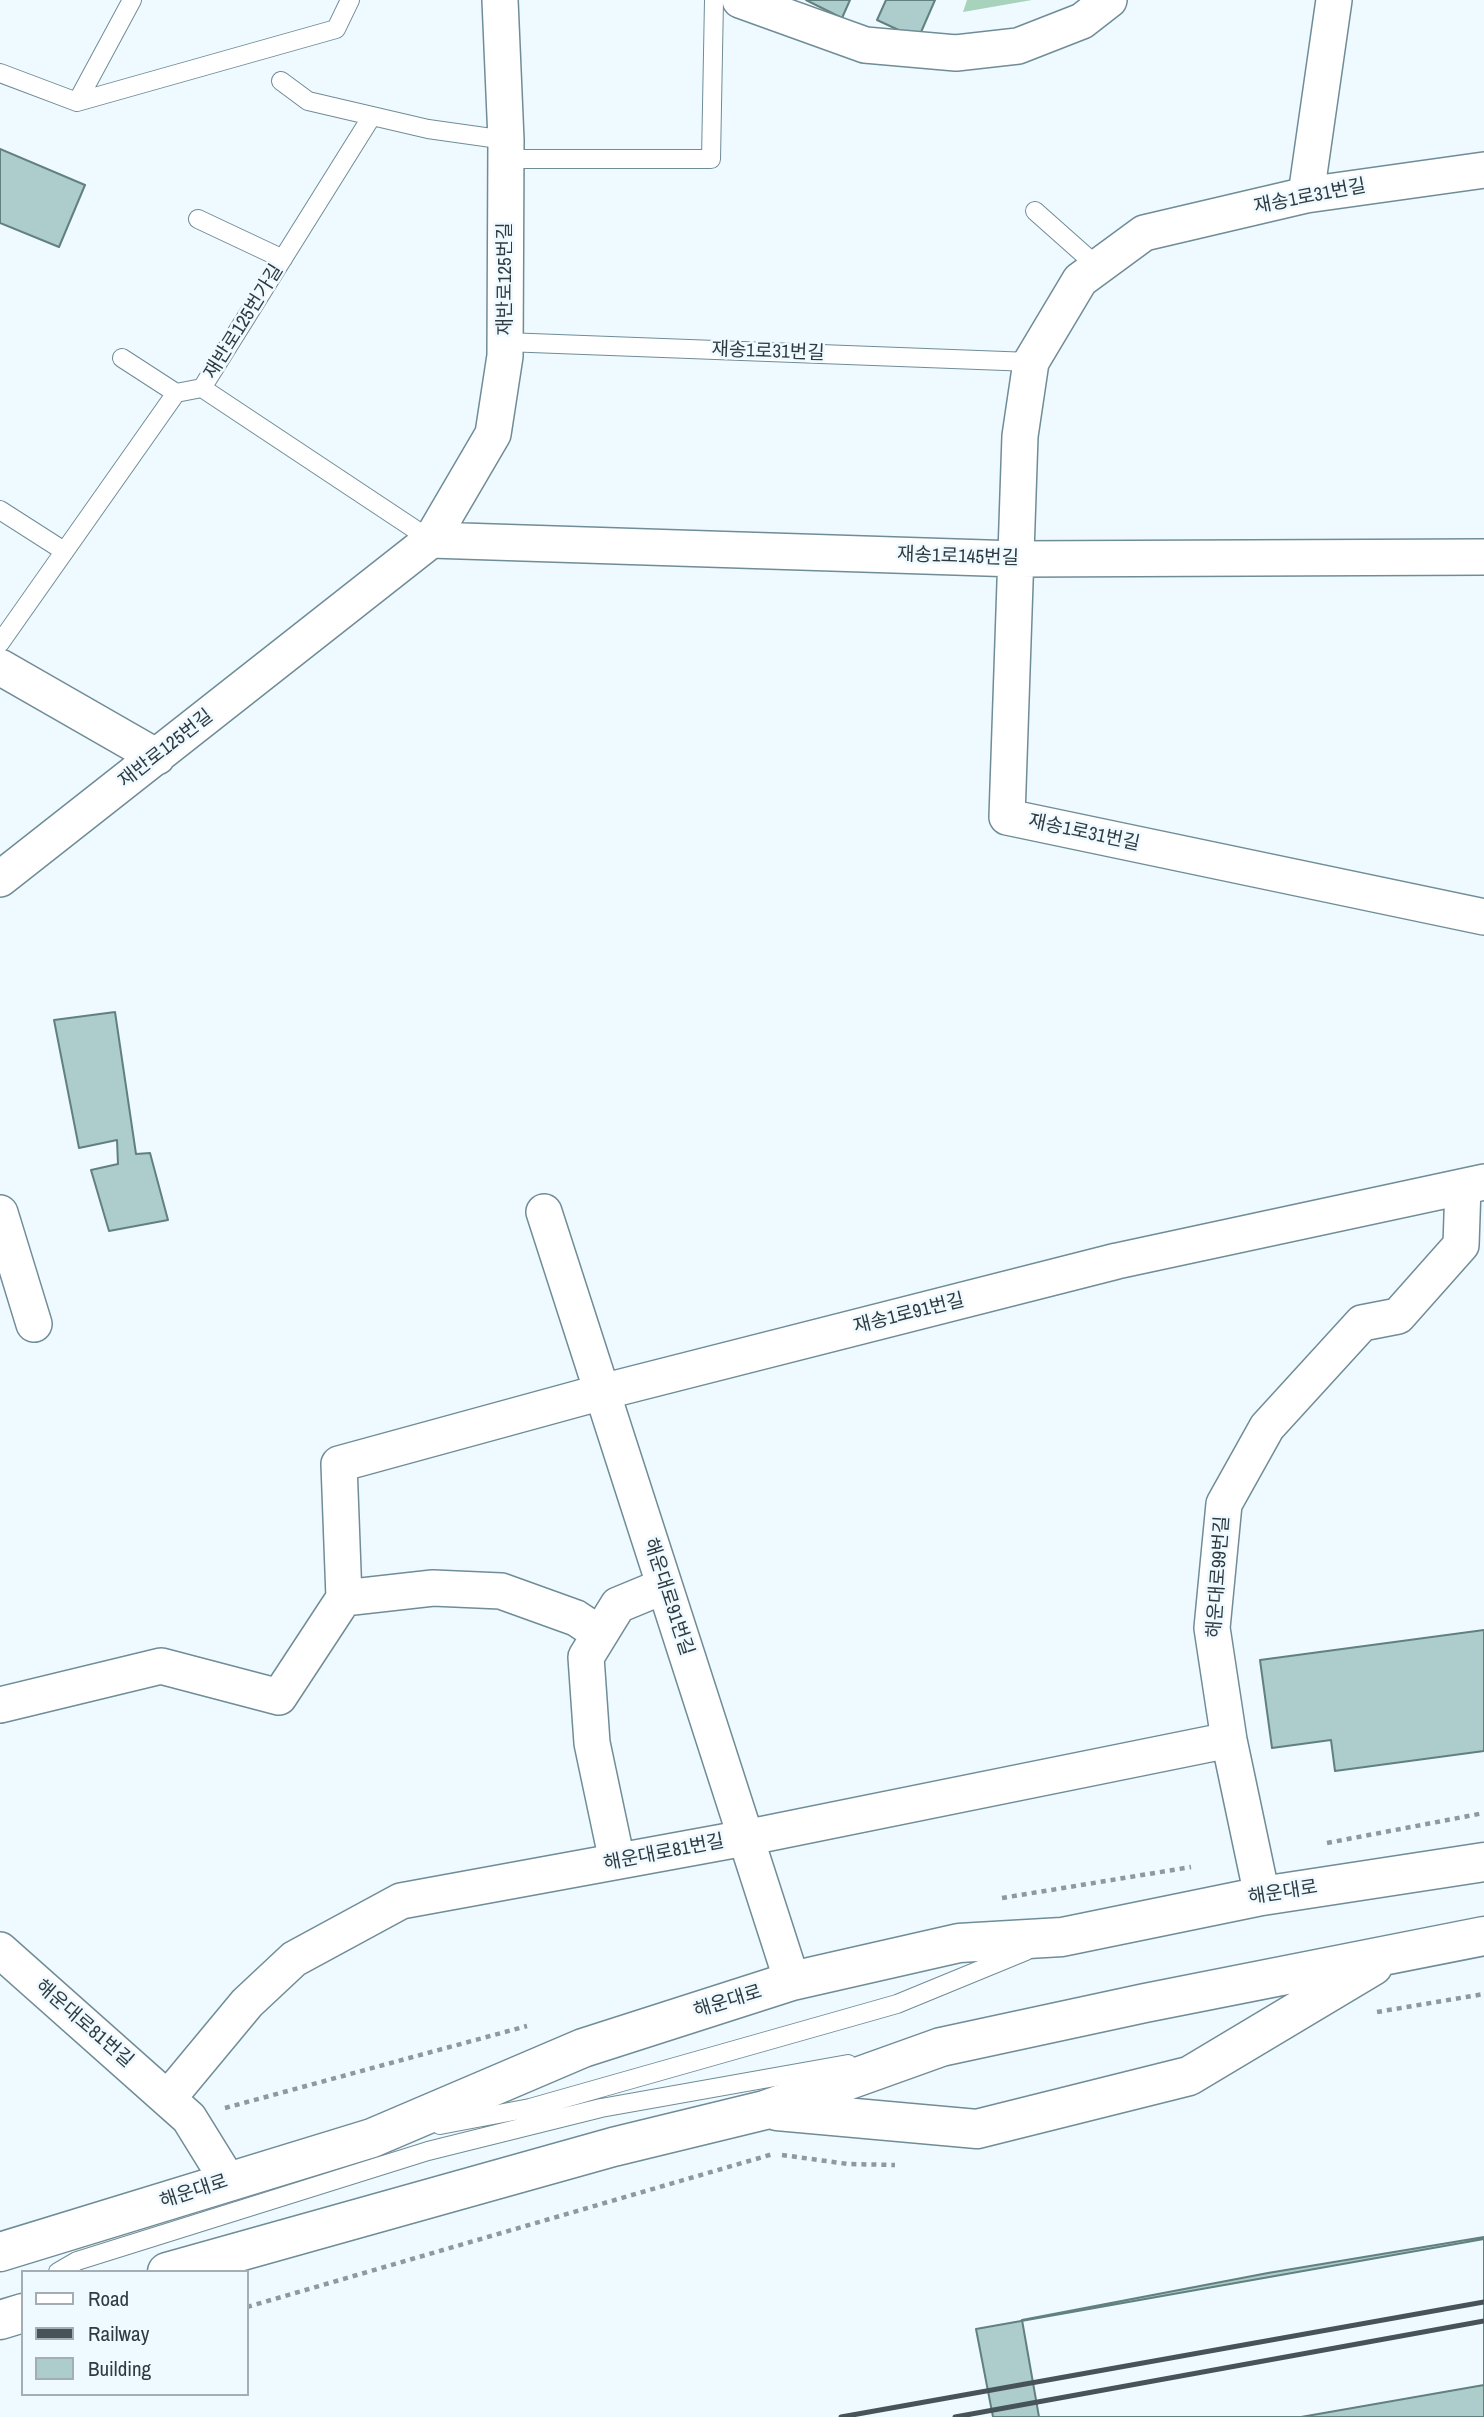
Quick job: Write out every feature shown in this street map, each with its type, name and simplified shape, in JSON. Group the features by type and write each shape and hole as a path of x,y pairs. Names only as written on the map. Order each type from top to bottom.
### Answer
{"main road":[{"name":"해운대로","path":"0,2252 372,2138 583,2048 792,1982 959,1943 1062,1937 1262,1896 1484,1862"},
{"path":"174,2270 613,2147 765,2110 941,2047 1484,1936"},
{"path":"765,2110 977,2129 1189,2076 1397,1952"},
{"path":"0,2320 21,2314"}],"street":[{"name":"재반로125번길","path":"0,879 431,540 494,435 505,342 506,149 500,0"},
{"path":"740,0 865,45 956,53 1018,46 1082,21 1109,0"},
{"path":"1306,194 1334,0"},
{"name":"재송1로31번길","path":"1484,170 1306,194 1144,233 1080,280 1031,362 1020,436 1007,817 1484,918"},
{"name":"재송1로145번길","path":"431,540 1017,559 1484,556"},
{"path":"0,667 157,757"},
{"name":"재송1로91번길","path":"344,1598 339,1464 602,1392 1117,1261 1473,1184"},
{"name":"해운대로99번길","path":"1262,1896 1229,1740 1212,1628 1224,1504 1267,1427 1362,1323 1398,1316 1461,1245 1473,1184"},
{"name":"해운대로91번길","path":"544,1212 792,1982"},
{"path":"0,1213 34,1324"},
{"path":"617,1861 592,1743 586,1657 618,1605 664,1587"},
{"path":"0,1705 160,1666 279,1697 344,1598 433,1588 501,1591 576,1618 600,1634"},
{"name":"해운대로81번길","path":"169,2097 247,2003 294,1959 401,1901 745,1838 1229,1740"},
{"name":"해운대로81번길","path":"0,1950 169,2097 189,2118 228,2181"}],"lane":[{"path":"77,102 132,0"},
{"path":"0,73 77,102 336,29 350,0"},
{"path":"281,81 308,101 506,149 711,159 714,0"},
{"name":"재반로125번가길","path":"176,393 202,388 372,116"},
{"path":"1035,211 1098,267"},
{"path":"198,219 282,259"},
{"name":"재송1로31번길","path":"505,342 1031,362"},
{"path":"0,643 176,393 122,358"},
{"path":"202,388 431,540"},
{"path":"0,510 64,551"},
{"path":"372,2138 530,2108 897,2004 1062,1937"},
{"path":"61,2270 77,2261 428,2151 601,2108 941,2047"},
{"path":"0,2307 21,2294"}],"green space":[{"path":"967,0 1032,0 963,12"}],"building":[{"path":"806,0 850,0 842,18"},
{"path":"886,0 935,0 918,39 877,20"},
{"path":"0,149 85,185 59,247 0,223"},
{"path":"115,1012 136,1154 150,1153 168,1220 109,1231 91,1170 118,1164 117,1140 79,1148 54,1020"},
{"path":"1484,1630 1484,1751 1335,1771 1331,1740 1272,1748 1260,1660"},
{"path":"1484,2237 1484,2385 1301,2417 1039,2417 1022,2320 1268,2273"},
{"path":"1484,2239 1484,2417 993,2417 976,2329"}],"railway":[{"path":"841,2417 1484,2302"},
{"path":"955,2417 1484,2321"}]}
